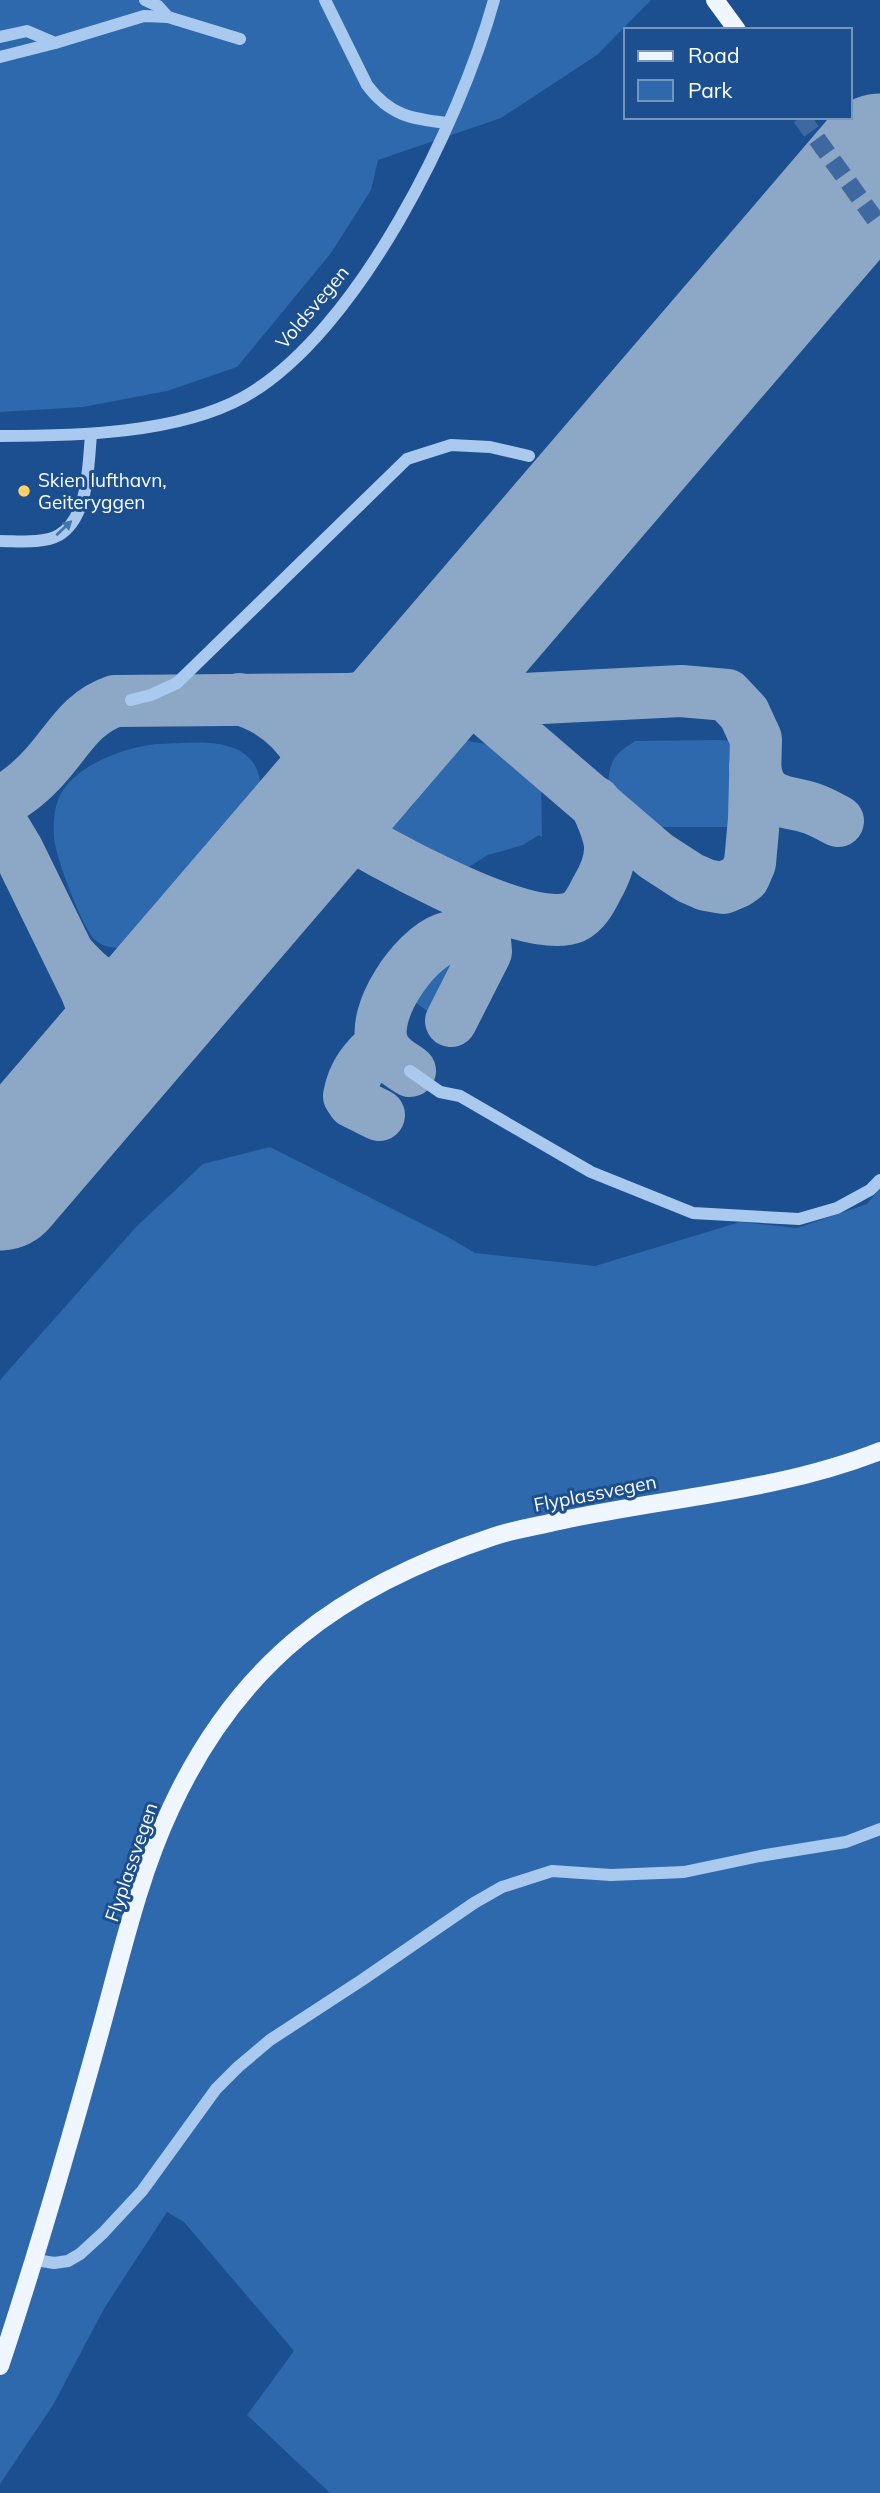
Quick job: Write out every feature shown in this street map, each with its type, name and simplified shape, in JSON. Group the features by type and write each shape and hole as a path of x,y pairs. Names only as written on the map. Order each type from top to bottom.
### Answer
{"main road":[{"path":"715,0 736,28"},
{"path":"726,0 742,28"},
{"name":"Flyplassvegen","path":"0,2366 36,2260 121,1955 158,1838 170,1808 204,1746 248,1687 275,1658 301,1634 358,1594 416,1565 464,1546 497,1535 604,1511 790,1479 825,1471 880,1451"}],"street":[{"path":"145,0 158,6 168,17"},
{"path":"325,0 375,96 388,108 412,118 447,123"},
{"name":"Voldsvegen","path":"0,436 92,435 177,420 243,397 292,363 340,307 371,264 421,179 462,89 494,0"},
{"path":"0,57 144,16 168,17 240,39"},
{"path":"0,37 27,31 55,43"},
{"path":"0,541 42,540 59,535 70,525 79,512 92,435"},
{"path":"131,700 151,695 177,683 407,459 451,445 490,447 529,456"},
{"path":"410,1071 440,1092 463,1093 591,1172 693,1213 799,1219 837,1208 870,1190 880,1180"},
{"path":"36,2260 54,2263 68,2261 103,2233 142,2190 216,2089 270,2040 502,1887 552,1871 611,1875 684,1872 846,1842 880,1829"}],"green space":[{"path":"0,0 651,0 597,55 501,118 378,160 371,190 331,253 237,367 167,391 83,407 0,412"},
{"path":"455,737 510,750 541,776 542,837 539,835 523,845 488,855 459,873 398,845 383,825 392,826 412,806"},
{"path":"635,741 735,741 740,745 740,805 731,827 650,827 639,824 621,811 610,792 609,781 614,759 623,749"},
{"path":"212,743 239,750 250,759 257,770 261,786 259,802 243,834 162,927 140,944 124,948 110,947 95,940 90,933 70,891 54,837 58,800 74,777 86,768 114,755 156,744"},
{"path":"441,957 456,963 431,1014 415,1002 413,997 427,968 436,958"},
{"path":"270,1147 475,1253 595,1266 740,1222 797,1228 867,1204 880,1188 880,2493 330,2493 247,2415 294,2351 184,2222 167,2212 105,2307 53,2405 0,2484 0,1380 136,1227 203,1164"}],"taxiway":[{"path":"0,802 37,775 85,719 115,701 348,699 449,689 473,699 503,700 681,691 727,695 744,713 756,739 754,819 750,863 744,877 723,888 706,885 656,856 473,699 461,671 467,641"},
{"path":"239,699 279,719 300,741 308,753 318,782 318,815 370,846 444,884 520,914 551,920 574,917 588,904 604,875 610,854 608,835 595,802"},
{"path":"755,767 761,787 772,797 816,810 838,821"},
{"path":"0,825 18,851 92,1006 95,1021 93,1049 84,1077 69,1105"},
{"path":"410,1071 388,1054 381,1032 383,1016 397,984 432,945 453,937 482,938 485,940 486,952 451,1021"},
{"path":"69,955 97,981 123,988 163,977 198,955"},
{"path":"379,1115 353,1102 349,1096 353,1080 361,1067 382,1044"}],"runway":[{"path":"0,1185 880,159"}],"tunnel":[{"path":"802,119 880,226"}],"place":[{"name":"Skien lufthavn, Geiteryggen","path":"24,491"}]}
